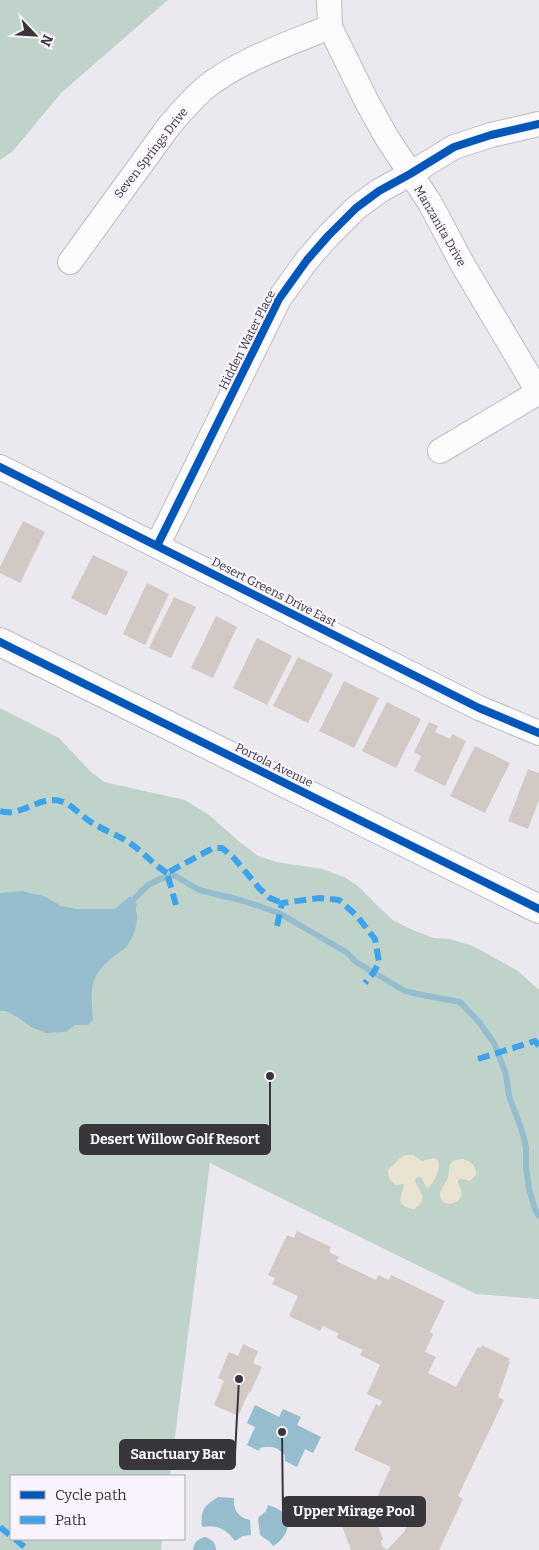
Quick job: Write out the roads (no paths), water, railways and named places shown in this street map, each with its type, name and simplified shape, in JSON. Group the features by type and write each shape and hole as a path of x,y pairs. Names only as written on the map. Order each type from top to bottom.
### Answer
{"main road":[{"name":"Portola Avenue","path":"0,642 539,909"}],"street":[{"name":"Manzanita Drive","path":"329,0 330,27 367,102 387,138 430,204 463,265 539,392"},
{"name":"Seven Springs Drive","path":"70,262 168,126 206,87 267,51 330,27"},
{"name":"Hidden Water Place","path":"157,546 279,299 307,260 328,236 356,208 379,191 454,147 491,134 539,124"},
{"path":"440,451 539,392"},
{"name":"Desert Greens Drive East","path":"0,467 479,708 539,733"}],"water":[{"path":"22,891 44,896 61,906 76,909 115,909 130,896 137,904 136,925 132,938 125,948 105,964 95,978 92,992 93,1020 88,1025 75,1025 66,1032 46,1033 31,1027 6,1011 0,1011 0,893"},
{"path":"255,1405 279,1417 283,1409 301,1417 297,1425 321,1437 313,1453 305,1449 297,1467 285,1461 285,1455 277,1448 264,1447 260,1448 259,1451 247,1445 255,1427 247,1423"},
{"path":"218,1497 234,1498 234,1506 237,1512 242,1517 250,1520 251,1535 243,1536 235,1541 221,1528 212,1526 202,1527 202,1512 209,1503"},
{"path":"268,1505 282,1512 288,1523 285,1535 273,1546 260,1535 258,1518 266,1511"},
{"path":"205,1537 213,1542 216,1550 193,1550 197,1541"}],"waterway":[{"path":"134,899 148,885 174,875 199,890 244,901 279,913 346,952 356,962 405,991 460,1002 479,1022 494,1043 498,1053 506,1075 509,1096 522,1131 526,1147 529,1189 539,1216"}],"place":[{"name":"Desert Willow Golf Resort","path":"270,1076"},
{"name":"Sanctuary Bar","path":"239,1379"},
{"name":"Upper Mirage Pool","path":"282,1432"}]}
